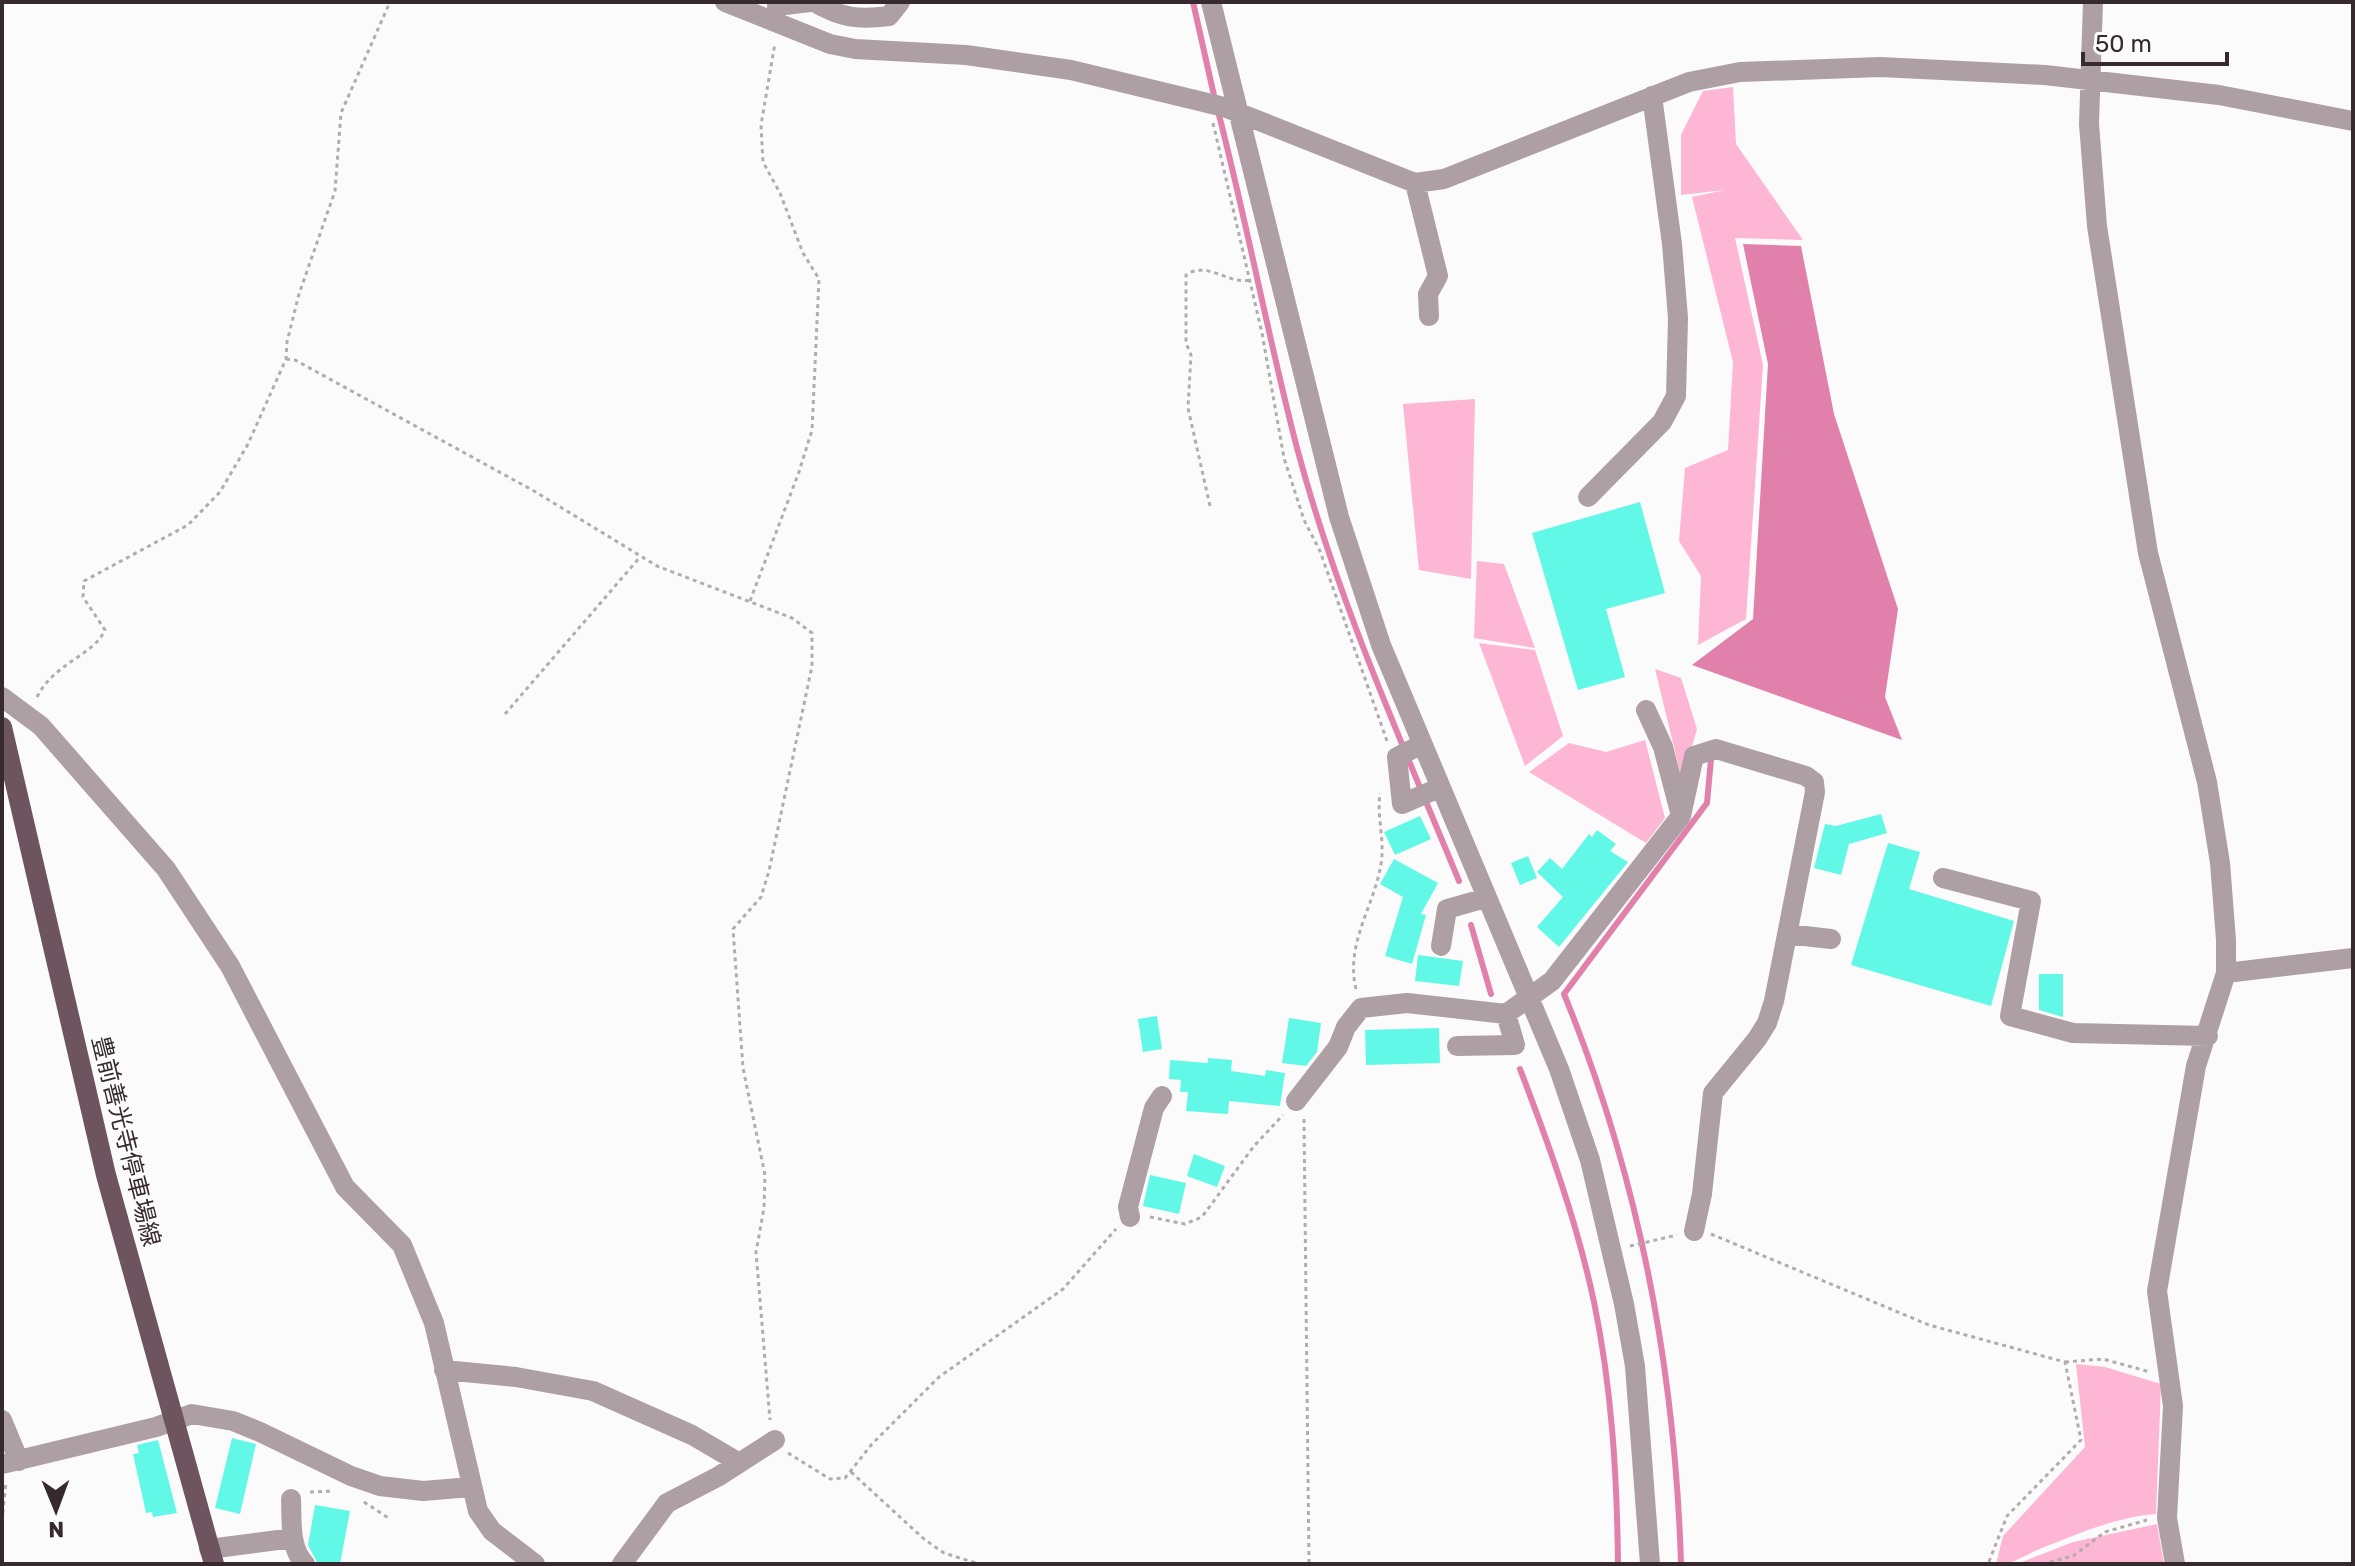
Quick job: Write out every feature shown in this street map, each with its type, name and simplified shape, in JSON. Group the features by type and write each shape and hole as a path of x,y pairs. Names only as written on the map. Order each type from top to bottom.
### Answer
{"main road":[{"name":"豊前善光寺停車場線","path":"2,727 67,1014 172,1422 211,1556"}],"street":[{"path":"725,2 778,11 855,49 966,55 1071,70 1219,107 1415,183 1444,179 1689,82 1740,72 1880,67 2045,75 2219,95 2353,121"},
{"path":"778,11 812,2 840,17 870,10 889,16 900,2"},
{"path":"1211,2 1219,107 1325,474 1381,645 1408,751 1486,898 1577,1114 1624,1304 1643,1442 1650,1564"},
{"path":"2093,2 2089,81 2093,193 2128,439 2148,553 2207,782 2220,863 2226,973 2196,1066 2157,1291 2170,1375 2173,1436 2167,1518 2175,1564"},
{"path":"1588,497 1662,422 1676,396 1678,318 1672,244 1652,96"},
{"path":"1415,183 1438,276 1428,294 1429,316"},
{"path":"2,697 34,721 107,798 166,869 230,966 345,1187 402,1245 413,1264 434,1323 451,1409 478,1511 492,1531 535,1564"},
{"path":"1646,710 1663,747 1681,816"},
{"path":"1296,1101 1338,1047 1346,1027 1361,1008 1407,1003 1506,1014 1552,981 1681,816 1694,756 1707,749 1806,776 1814,782 1815,792 1767,1023 1713,1093 1702,1194 1694,1231"},
{"path":"1408,751 1402,804 1429,792"},
{"path":"1943,878 2031,901 2010,1016 2073,1033 2208,1036"},
{"path":"1441,946 1447,909 1486,898"},
{"path":"1787,934 1831,939"},
{"path":"2226,973 2353,958"},
{"path":"1457,1046 1515,1045 1506,1014"},
{"path":"1130,1217 1128,1207 1154,1108 1162,1096"},
{"path":"444,1370 516,1377 593,1391 692,1435 738,1462"},
{"path":"2,1420 9,1463 172,1422 192,1414 233,1421 380,1486 423,1491 471,1487"},
{"path":"622,1564 667,1503 775,1440"},
{"path":"291,1499 293,1538 298,1557 305,1564"},
{"path":"211,1556 293,1538"}],"path":[{"path":"34,721 37,695 54,671 95,643 105,630 83,597 84,581 173,536 214,500 248,444 286,359 299,294 335,191 341,113 390,2"},
{"path":"750,601 812,430 813,342 819,279 803,253 780,193 763,162 761,125 778,11"},
{"path":"1219,107 1212,119 1250,280 1284,458 1386,740 1408,751"},
{"path":"1210,506 1188,408 1191,355 1186,343 1186,275 1195,269 1240,282 1250,280"},
{"path":"286,359 295,360 534,491 640,557 804,625 813,640 804,710 769,871 761,897 733,929 743,1068 765,1175 764,1208 756,1252 770,1422 775,1440 784,1451 830,1479 839,1480 851,1472 852,1466 872,1444 939,1377 1063,1289 1121,1222 1130,1217 1145,1216 1185,1224 1202,1217 1254,1146 1296,1101 1304,1116 1309,1564"},
{"path":"505,714 640,557"},
{"path":"1361,1008 1355,983 1356,953 1382,855 1377,811 1381,788"},
{"path":"1637,1246 1705,1231 1929,1325 2065,1362 2103,1359 2170,1375"},
{"path":"1988,1564 2007,1516 2081,1440 2065,1362"},
{"path":"2,1521 9,1463"},
{"path":"851,1472 924,1539 944,1553 979,1564"},
{"path":"291,1499 313,1491 346,1495"},
{"path":"357,1498 390,1519"},
{"path":"2042,1564 2073,1556 2105,1532 2135,1522 2167,1518"}],"shaded area":[{"path":"1733,87 1736,144 1803,240 1735,238 1763,365 1746,619 1698,645 1701,576 1679,541 1685,468 1728,450 1733,362 1692,197 1725,190 1681,195 1681,135 1703,91"},
{"path":"1743,244 1801,246 1834,414 1898,609 1885,697 1902,740 1692,665 1753,619 1768,364"},
{"path":"1475,399 1471,579 1419,570 1403,404"},
{"path":"1477,561 1504,564 1535,648 1474,638"},
{"path":"1479,643 1535,650 1563,736 1525,766"},
{"path":"1655,669 1681,678 1697,729 1682,780"},
{"path":"1645,740 1665,818 1646,843 1529,772 1569,743 1606,752"},
{"path":"2076,1364 2105,1367 2161,1384 2156,1514 2110,1523 2012,1561 1996,1564 2003,1536 2085,1447"},
{"path":"2157,1524 2164,1564 2017,1564 2073,1542"}],"building":[{"path":"1640,502 1665,593 1606,609 1625,677 1578,690 1532,533"},
{"path":"1881,814 1887,833 1849,844 1841,875 1814,868 1825,824 1836,826"},
{"path":"1420,816 1431,839 1395,855 1384,832"},
{"path":"1597,830 1616,844 1610,851 1628,862 1559,947 1537,927 1563,897 1537,872 1550,858 1562,869 1589,834 1592,837"},
{"path":"1888,843 1920,852 1909,889 2014,921 1991,1006 1851,965"},
{"path":"1528,856 1537,878 1520,885 1511,863"},
{"path":"1394,859 1438,883 1421,914 1426,915 1412,964 1385,956 1403,897 1380,884"},
{"path":"1418,955 1463,961 1459,986 1415,981"},
{"path":"2039,974 2063,974 2063,1017 2039,1010"},
{"path":"1157,1016 1162,1049 1143,1052 1138,1019"},
{"path":"1289,1018 1321,1023 1317,1052 1306,1066 1282,1063"},
{"path":"1439,1028 1440,1063 1366,1065 1365,1030"},
{"path":"1208,1058 1232,1060 1231,1071 1265,1076 1266,1070 1285,1073 1280,1106 1229,1101 1228,1114 1186,1111 1188,1092 1180,1092 1181,1080 1169,1079 1170,1060 1208,1063"},
{"path":"1194,1154 1225,1166 1217,1187 1187,1176"},
{"path":"1150,1175 1186,1183 1179,1214 1143,1206"},
{"path":"232,1438 256,1444 240,1514 215,1508"},
{"path":"158,1440 177,1513 153,1517 152,1512 146,1513 133,1454 139,1453 137,1445"},
{"path":"315,1505 350,1511 340,1564 318,1564 308,1545"}],"waterway":[{"path":"1193,2 1215,100"},
{"path":"1218,111 1286,406 1313,504 1350,613 1459,881"},
{"path":"1681,1564 1671,1418 1648,1274 1613,1133 1564,994 1707,803 1711,759"},
{"path":"1471,925 1491,994"},
{"path":"1520,1069 1571,1213 1594,1302 1612,1433 1618,1564"}]}
